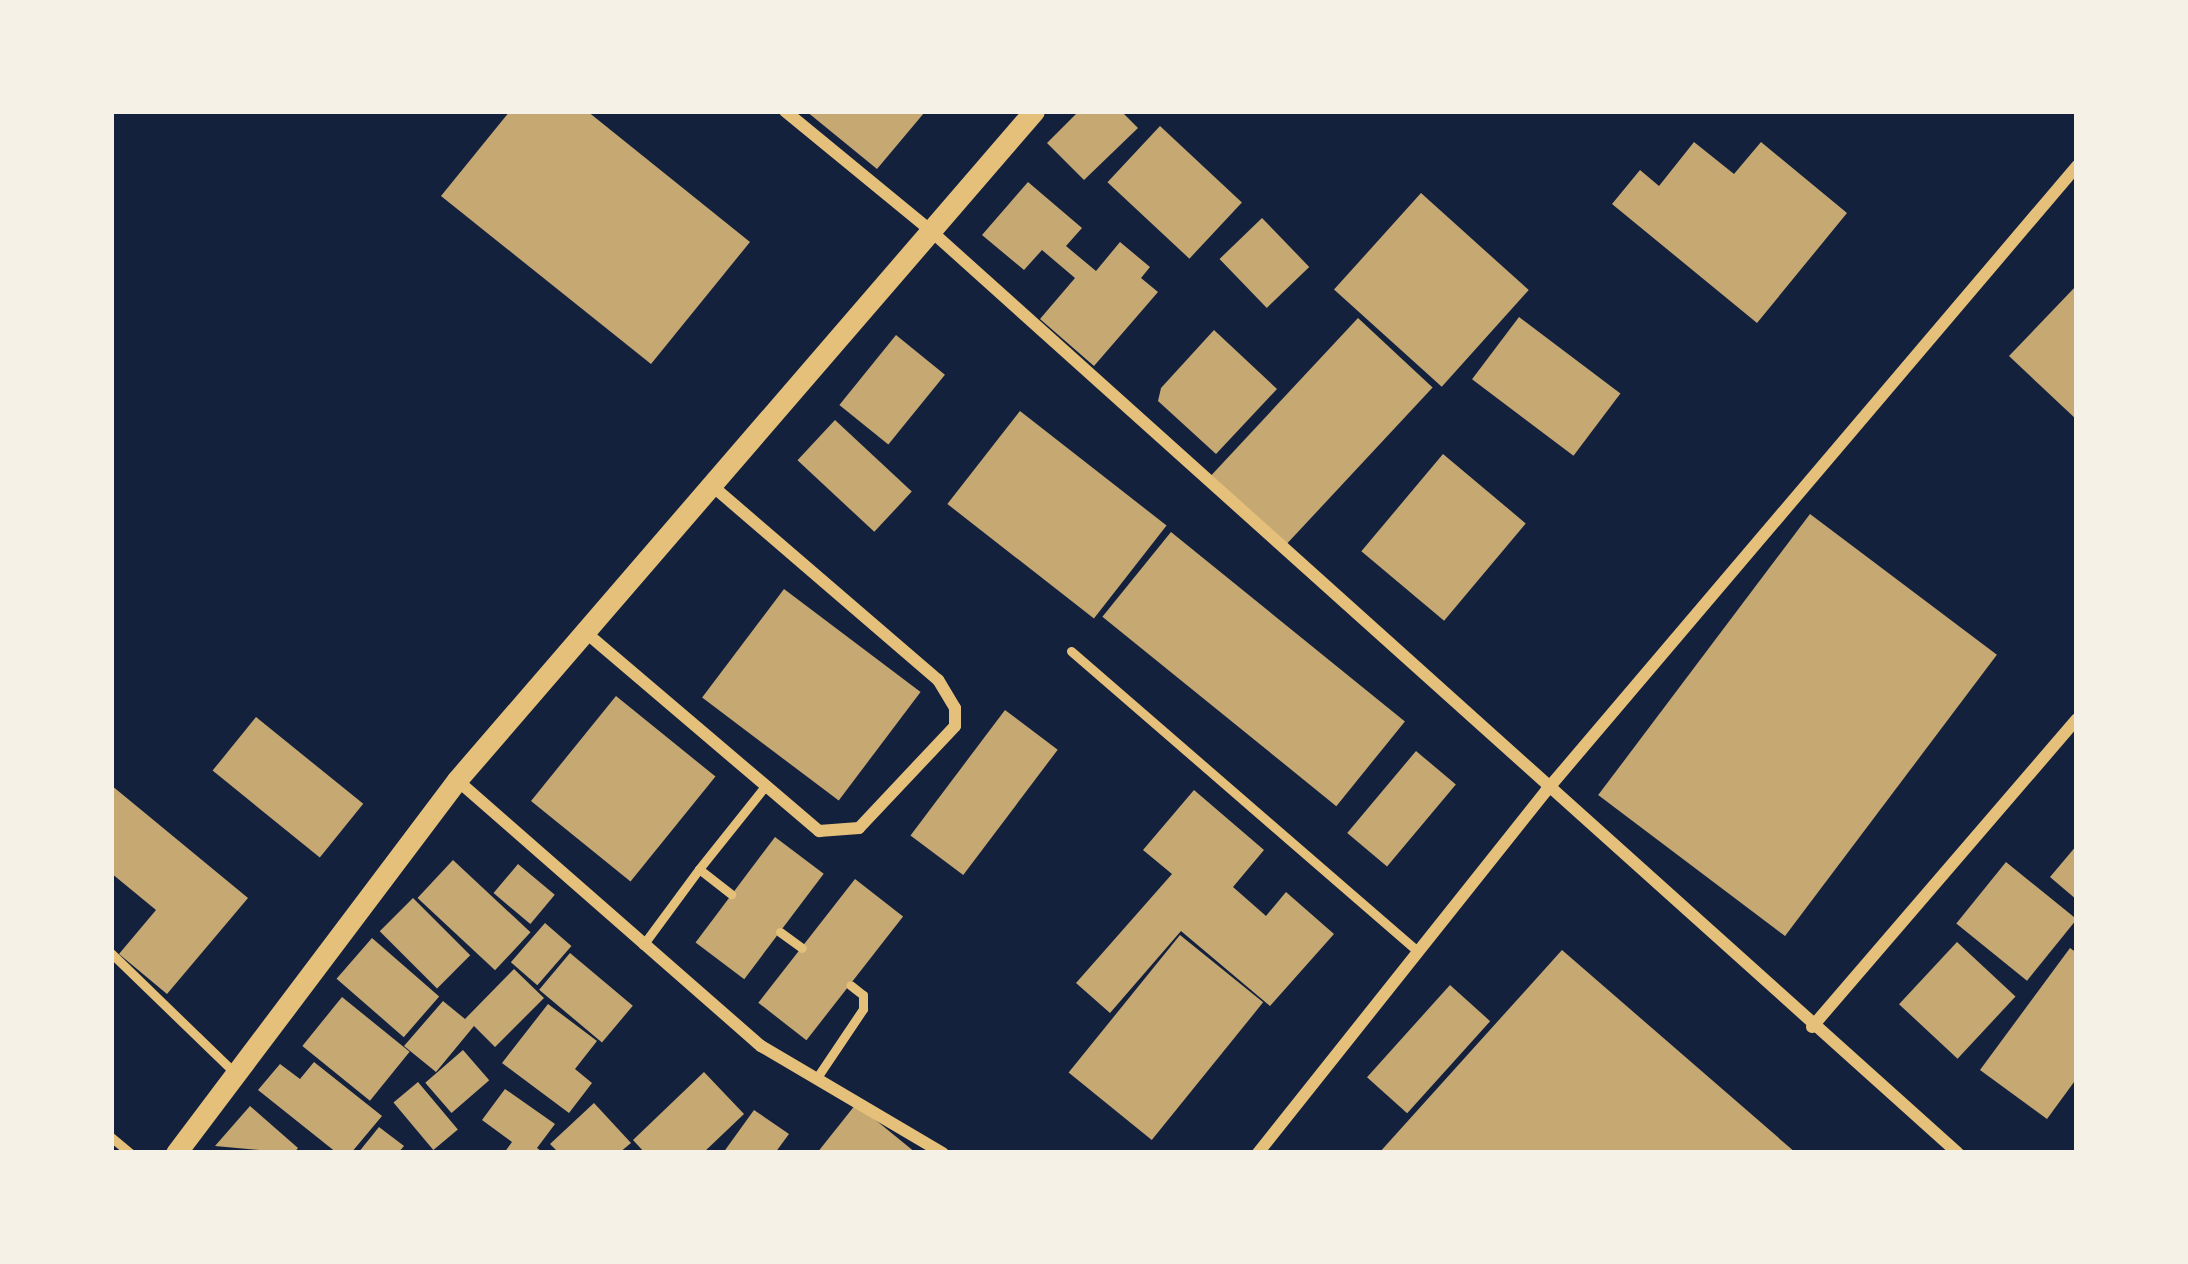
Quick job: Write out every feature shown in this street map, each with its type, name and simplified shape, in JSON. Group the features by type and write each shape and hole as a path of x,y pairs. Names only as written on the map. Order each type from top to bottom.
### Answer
{"street":[{"path":"785,111 931,231 1546,791 1958,1153"},
{"path":"176,1153 458,780 1034,111"},
{"path":"1258,1153 1546,791 2077,166"},
{"path":"584,631 819,831 859,828 955,726 955,708 938,680 711,485"},
{"path":"1812,1027 2077,719"},
{"path":"458,780 760,1046 943,1153"}],"lane":[{"path":"1071,651 1418,952"},
{"path":"643,945 766,785"},
{"path":"699,869 731,894"},
{"path":"781,932 802,948"},
{"path":"111,953 236,1074"},
{"path":"818,1076 863,1009 863,995 850,985"},
{"path":"111,1137 130,1153"}],"building":[{"path":"510,111 587,111 750,242 651,364 441,196"},
{"path":"806,111 921,111 924,113 877,169"},
{"path":"1079,111 1121,111 1138,128 1084,180 1047,143"},
{"path":"1160,126 1242,202 1189,259 1107,182"},
{"path":"1694,142 1734,174 1761,142 1847,213 1757,323 1612,204 1640,170 1659,186"},
{"path":"1028,182 1082,228 1066,246 1096,271 1120,242 1150,267 1141,278 1158,292 1094,366 1040,319 1075,278 1042,250 1024,270 982,235"},
{"path":"1421,193 1529,290 1442,387 1334,290"},
{"path":"1262,218 1309,267 1267,308 1220,259"},
{"path":"2077,285 2077,420 2009,356"},
{"path":"1519,317 1620,393 1573,456 1472,379"},
{"path":"1358,318 1433,388 1286,545 1211,475"},
{"path":"1214,330 1277,389 1216,454 1158,401 1161,388"},
{"path":"896,335 945,375 888,445 839,405"},
{"path":"1020,411 1167,526 1094,618 947,504"},
{"path":"835,420 912,492 874,532 797,460"},
{"path":"1443,454 1526,523 1444,621 1361,551"},
{"path":"1810,514 1997,655 1785,936 1598,795"},
{"path":"1171,532 1405,721 1336,806 1102,617"},
{"path":"784,589 921,692 839,801 702,698"},
{"path":"616,696 715,777 631,881 531,801"},
{"path":"1005,710 1058,750 963,875 911,835"},
{"path":"256,717 363,804 320,857 213,771"},
{"path":"1416,751 1456,784 1387,866 1347,833"},
{"path":"111,785 248,898 167,994 119,954 156,910 111,873"},
{"path":"1194,790 1264,850 1233,887 1266,916 1286,892 1334,934 1270,1006 1181,931 1110,1013 1076,983 1172,874 1143,850"},
{"path":"775,837 824,874 744,979 696,942"},
{"path":"2077,845 2077,900 2050,877"},
{"path":"453,860 531,932 495,970 418,898"},
{"path":"2006,862 2077,919 2027,981 1956,923"},
{"path":"518,864 555,895 530,924 494,893"},
{"path":"855,879 903,917 806,1040 758,1003"},
{"path":"413,898 470,955 437,989 380,931"},
{"path":"545,923 571,946 537,985 511,962"},
{"path":"1180,935 1263,1002 1152,1140 1069,1073"},
{"path":"372,938 439,996 404,1037 337,979"},
{"path":"1957,942 2016,997 1958,1059 1899,1004"},
{"path":"2070,948 2077,953 2077,1078 2047,1119 1980,1070"},
{"path":"1562,950 1796,1153 1379,1153"},
{"path":"570,953 633,1006 602,1042 539,990"},
{"path":"514,969 544,998 495,1047 474,1026 436,1072 404,1046 443,1001 465,1019"},
{"path":"1450,985 1490,1021 1407,1113 1367,1077"},
{"path":"342,997 410,1052 370,1101 302,1046"},
{"path":"548,1004 597,1041 575,1069 592,1083 569,1113 502,1063"},
{"path":"463,1050 489,1080 452,1113 425,1083"},
{"path":"314,1062 382,1116 351,1153 337,1153 258,1090 280,1064 300,1079"},
{"path":"704,1072 744,1114 703,1153 645,1153 633,1140"},
{"path":"418,1082 458,1129 433,1150 393,1103"},
{"path":"505,1089 555,1124 537,1148 544,1153 504,1153 512,1142 482,1120"},
{"path":"594,1103 631,1143 619,1153 559,1153 550,1144"},
{"path":"856,1104 916,1153 817,1153"},
{"path":"250,1106 298,1148 294,1153 215,1146"},
{"path":"754,1110 789,1134 775,1153 723,1153"},
{"path":"379,1127 404,1146 398,1153 358,1153"}]}
